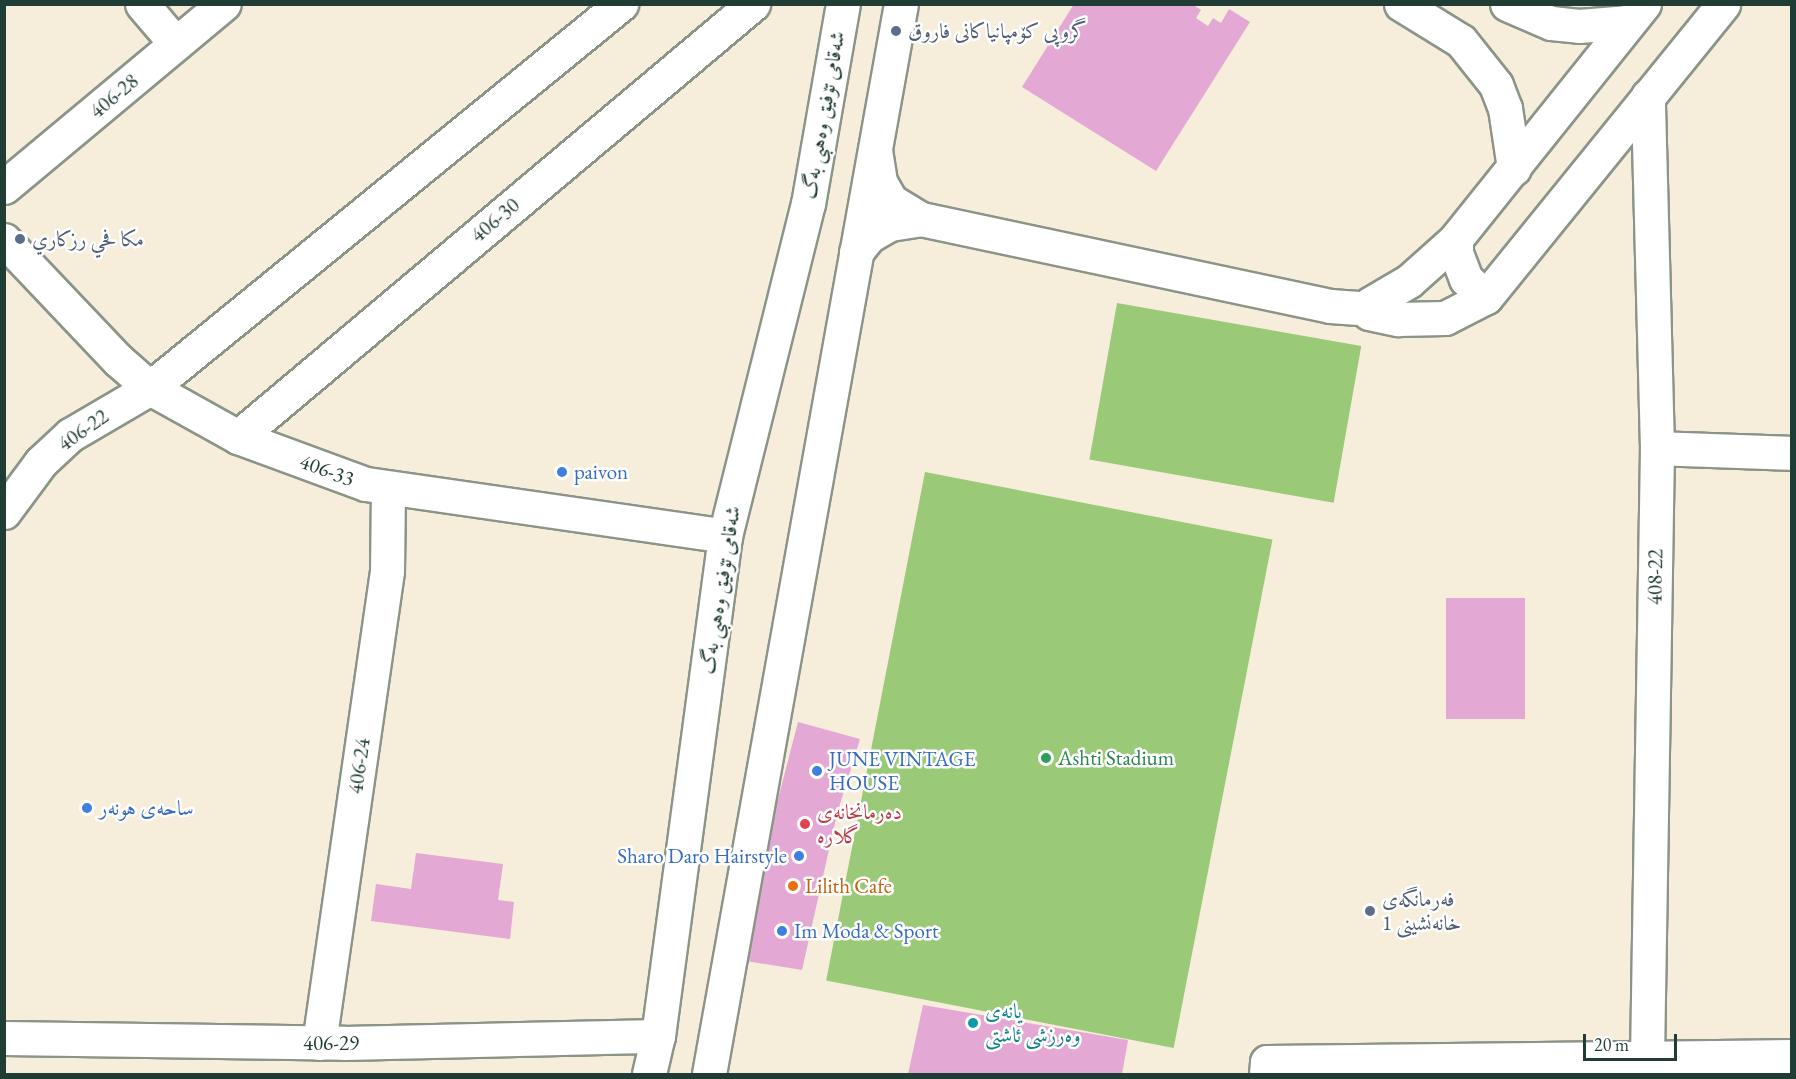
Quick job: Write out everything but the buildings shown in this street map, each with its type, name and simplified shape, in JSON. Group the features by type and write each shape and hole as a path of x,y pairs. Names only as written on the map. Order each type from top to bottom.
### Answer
{"street":[{"path":"142,4 176,44"},
{"name":"406-28","path":"4,188 224,4"},
{"path":"150,388 621,4"},
{"name":"شەقامی تۆفیق وەهبی بەگ","path":"649,1074 658,1036 725,536 808,204 843,4"},
{"path":"708,1074 901,4"},
{"path":"1401,4 1461,41 1496,85 1505,108 1514,168"},
{"path":"1507,4 1551,23 1579,27 1637,13"},
{"path":"1368,309 1372,315 1398,319 1433,320 1466,310 1486,297 1723,4"},
{"name":"406-30","path":"238,437 734,10"},
{"path":"875,150 880,182 891,201 921,219 1320,304 1368,309 1433,262 1455,239 1637,13"},
{"name":"408-22","path":"1647,1058 1657,448 1648,96"},
{"path":"856,252 869,236 890,224 921,219"},
{"path":"1455,239 1456,253 1466,279 1486,297"},
{"name":"406-33","path":"4,240 118,360 150,388 238,437 366,484 725,536"},
{"name":"406-22","path":"4,512 41,462 70,435 150,388"},
{"path":"1657,448 1791,453"},
{"name":"406-24","path":"318,1043 387,571 388,488"},
{"name":"406-29","path":"4,1038 318,1043 658,1036"},
{"path":"1266,1068 1791,1056"}],"green space":[{"path":"1117,303 1361,346 1334,503 1089,460"},
{"name":"Ashti Stadium","path":"925,472 1272,540 1174,1048 826,980"}],"place":[{"name":"گروپی کۆمپانیاکانی فاروق","path":"896,31"},
{"name":"مكا فحي رزكاري","path":"20,239"},
{"name":"paivon","path":"562,472"},
{"name":"Ashti Stadium","path":"1046,758"},
{"name":"JUNE VINTAGE HOUSE","path":"817,771"},
{"name":"ساحەی هونەر","path":"87,808"},
{"name":"دەرمانخانەی گلارە","path":"805,824"},
{"name":"Sharo Daro Hairstyle","path":"799,856"},
{"name":"Lilith Cafe","path":"793,886"},
{"name":"فەرمانگەی خانەنشینی 1","path":"1370,911"},
{"name":"Im Moda & Sport","path":"782,931"},
{"name":"یانەی وەرزشی ئاشتی","path":"973,1023"}]}
